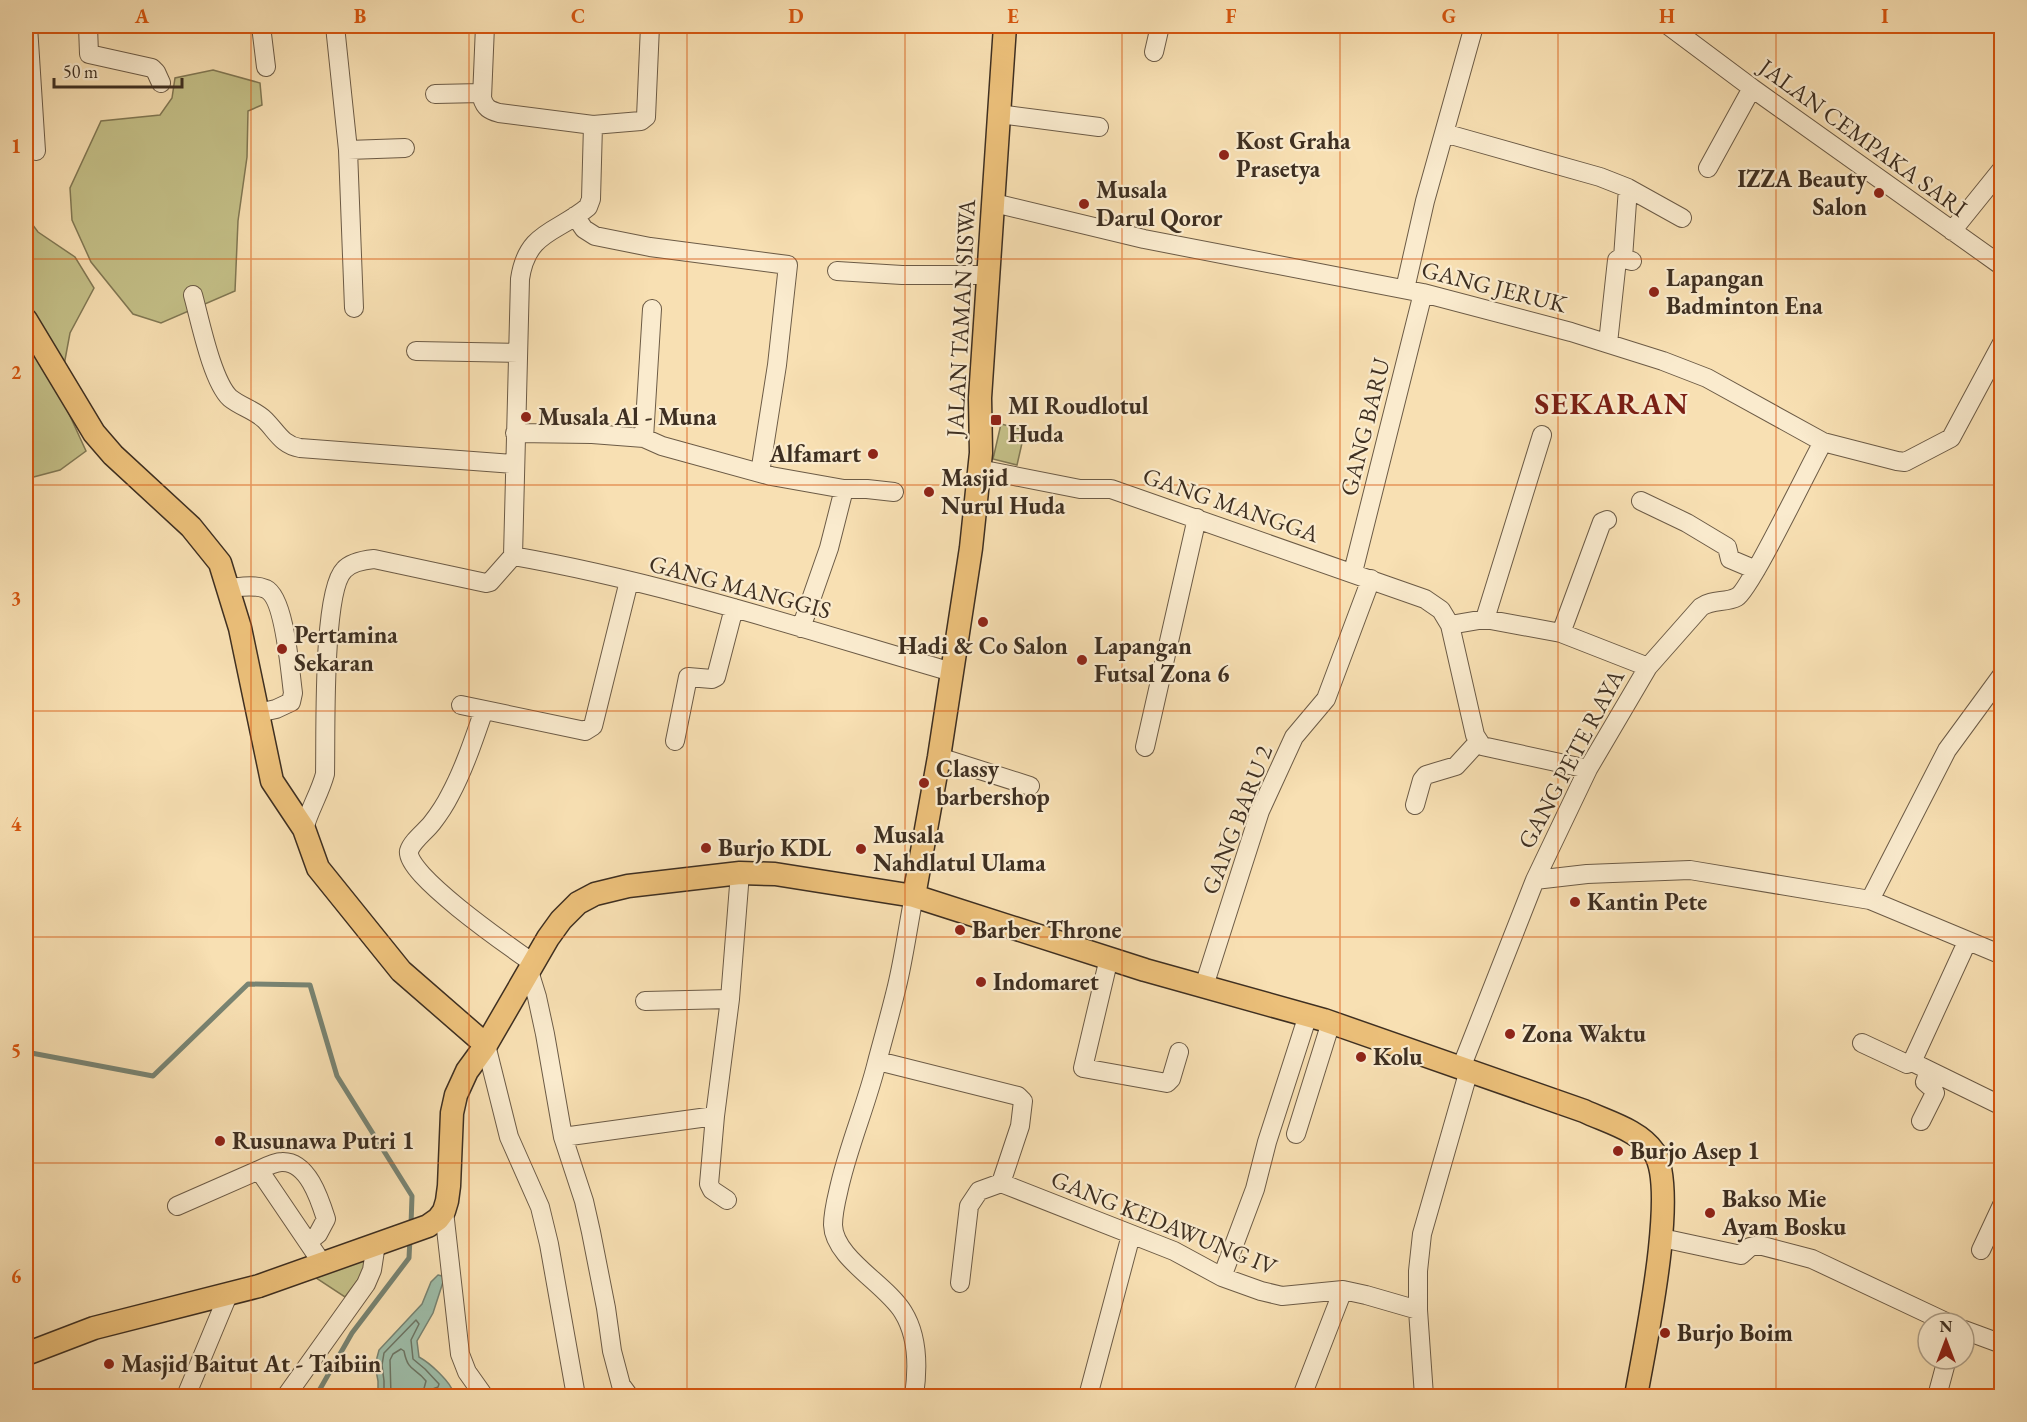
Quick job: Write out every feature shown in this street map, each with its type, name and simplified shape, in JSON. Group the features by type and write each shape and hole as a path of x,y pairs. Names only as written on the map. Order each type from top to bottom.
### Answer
{"main road":[{"name":"JALAN TAMAN SISWA","path":"914,896 939,757 971,548 979,468 980,398 1005,26"},
{"path":"26,320 94,434 113,455 191,527 220,563 240,628 272,782 304,830 318,868 401,971 486,1045"},
{"path":"26,1354 94,1328 259,1286 385,1241 436,1218 449,1186 452,1113 456,1095 467,1071 486,1045 561,920 578,903 595,894 628,886 740,873 775,874 914,896 1109,958 1331,1022 1584,1111 1644,1141 1655,1154 1660,1168 1663,1200 1662,1238 1636,1396"}],"street":[{"path":"28,26 36,151"},
{"path":"88,26 89,54 152,68 161,83"},
{"path":"261,26 266,67"},
{"path":"335,26 348,150 354,308"},
{"path":"484,26 482,93 485,106 499,113 593,125 641,121 646,117 650,26"},
{"path":"1154,52 1160,26"},
{"path":"1404,289 1425,201 1474,26"},
{"name":"JALAN CEMPAKA SARI","path":"1669,26 2001,266"},
{"path":"1708,168 1752,88"},
{"path":"435,94 482,93"},
{"path":"999,114 1099,127"},
{"path":"304,830 308,814 325,774 326,655 336,582 344,569 360,561 374,559 486,584 513,556 514,464 522,264 537,240 588,207 591,199 593,125"},
{"path":"1444,133 1599,177 1628,188 1682,218"},
{"path":"348,150 405,148"},
{"path":"1952,231 2001,169"},
{"path":"1608,344 1617,260 1618,258 1628,260 1628,188"},
{"name":"GANG JERUK","path":"993,203 1144,239 1423,293 1571,332 1707,378 1823,442 1888,460 1905,462 1951,438 2001,343"},
{"path":"575,216 584,229 595,236 658,248 788,265 777,365 760,473"},
{"path":"837,271 902,275 988,275"},
{"name":"GANG BARU","path":"1353,572 1423,293"},
{"path":"193,295 219,383 231,399 255,412 286,443 300,448 378,452 467,462 514,464"},
{"path":"644,438 652,309"},
{"path":"416,351 518,353"},
{"path":"515,433 592,434 644,438 662,446 760,473 844,489 894,492"},
{"path":"1485,619 1542,435"},
{"path":"1641,501 1727,547 1730,559 1756,570 1823,442"},
{"name":"GANG MANGGA","path":"979,468 1080,489 1111,489 1353,572 1435,604 1442,610 1450,625 1478,742"},
{"path":"801,628 829,548 844,489"},
{"path":"1145,747 1197,518"},
{"path":"1561,633 1602,522 1607,520"},
{"name":"GANG MANGGIS","path":"513,556 561,564 734,608 952,672"},
{"name":"GANG PETE RAYA","path":"1424,1396 1418,1310 1418,1271 1422,1234 1465,1069 1534,880 1588,769 1648,667 1701,607 1707,603 1736,597 1756,570"},
{"name":"GANG BARU 2","path":"1204,986 1260,811 1294,737 1326,699 1371,579"},
{"path":"461,705 585,731 593,726 629,581"},
{"path":"228,588 256,586 272,593 282,623 293,693 291,702 276,709 258,712"},
{"path":"675,741 688,677 712,679 716,677 734,608"},
{"path":"1450,625 1485,619 1561,633 1648,667"},
{"path":"1870,900 1947,750 2001,675"},
{"path":"484,710 464,766 432,824 411,847 410,858 413,865 447,899 531,967 563,1137 584,1201 606,1308 612,1351 621,1385 629,1396"},
{"path":"1415,805 1425,775 1456,766 1478,742 1482,746 1588,769"},
{"path":"939,757 1030,786"},
{"name":"GANG PETE RAYA","path":"1534,880 1587,874 1690,870 1870,900 2001,956"},
{"path":"727,1200 712,1190 709,1184 730,999 740,873"},
{"path":"914,896 897,986 878,1061 844,1165 833,1225 835,1237 852,1261 877,1282 904,1312 913,1337 917,1368 914,1396"},
{"path":"1912,1062 1967,942"},
{"path":"1109,958 1083,1068 1167,1083 1171,1079 1179,1052"},
{"path":"645,1001 730,999"},
{"path":"1222,1277 1256,1189 1270,1132 1308,1015"},
{"path":"1296,1134 1331,1022"},
{"path":"1862,1043 1907,1064 1912,1062 2001,1106"},
{"path":"486,1045 509,1137 543,1216 576,1396"},
{"path":"878,1061 1018,1096 1023,1101 1020,1126 1001,1183 979,1191 969,1206 960,1283"},
{"path":"1921,1120 1935,1093 1925,1082 1929,1071"},
{"path":"563,1137 715,1116"},
{"path":"177,1206 281,1161 294,1165 305,1174 321,1200 326,1219 318,1234 308,1242"},
{"path":"259,1170 322,1263"},
{"name":"GANG KEDAWUNG IV","path":"1001,1183 1174,1251 1222,1277 1261,1291 1282,1296 1343,1290 1418,1310"},
{"path":"1981,1250 2001,1205"},
{"path":"436,1218 460,1354 467,1372 484,1396"},
{"path":"1088,1396 1131,1235"},
{"path":"1662,1238 1741,1255 1750,1247 1759,1245 1812,1259 1922,1311"},
{"path":"286,1396 366,1284 385,1241"},
{"path":"1302,1396 1343,1290"},
{"path":"186,1396 228,1295"},
{"path":"1976,1335 2001,1344"},
{"path":"1937,1396 1944,1371"}],"shaded area":[{"path":"213,70 260,83 262,105 248,111 247,157 238,221 235,291 161,323 133,314 91,262 72,220 70,188 101,121 160,115 172,98 175,78"},
{"path":"26,216 38,232 75,257 94,288 70,333 59,392 86,451 60,470 26,479"},
{"path":"1001,424 1025,430 1017,465 993,459"},
{"path":"363,1258 366,1269 345,1297 316,1278"}],"water":[{"path":"438,1275 444,1279 433,1313 417,1341 419,1357 440,1373 454,1394 452,1396 437,1393 430,1396 378,1396 375,1365 379,1350 422,1304 431,1282"}],"waterway":[{"path":"26,1052 153,1076 248,984 310,985 337,1076 412,1196 411,1225"},
{"path":"316,1396 352,1333 409,1258 410,1238"}],"place":[{"name":"Kost Graha Prasetya","path":"1224,155"},
{"name":"IZZA Beauty Salon","path":"1879,193"},
{"name":"Musala Darul Qoror","path":"1084,204"},
{"name":"Lapangan Badminton Ena","path":"1654,292"},
{"name":"Musala Al - Muna","path":"526,417"},
{"name":"MI Roudlotul Huda","path":"996,420"},
{"name":"Alfamart","path":"873,454"},
{"name":"Masjid Nurul Huda","path":"929,492"},
{"name":"Hadi & Co Salon","path":"983,622"},
{"name":"Pertamina Sekaran","path":"282,649"},
{"name":"Lapangan Futsal Zona 6","path":"1082,660"},
{"name":"Classy barbershop","path":"924,783"},
{"name":"Burjo KDL","path":"706,848"},
{"name":"Musala Nahdlatul Ulama","path":"861,849"},
{"name":"Kantin Pete","path":"1575,902"},
{"name":"Barber Throne","path":"960,930"},
{"name":"Indomaret","path":"981,982"},
{"name":"Zona Waktu","path":"1510,1034"},
{"name":"Kolu","path":"1361,1057"},
{"name":"Rusunawa Putri 1","path":"220,1141"},
{"name":"Burjo Asep 1","path":"1618,1151"},
{"name":"Bakso Mie Ayam Bosku","path":"1710,1213"},
{"name":"Burjo Boim","path":"1665,1333"},
{"name":"Masjid Baitut At - Taibiin","path":"109,1364"}],"district":[{"name":"SEKARAN","path":"1612,404"}]}
